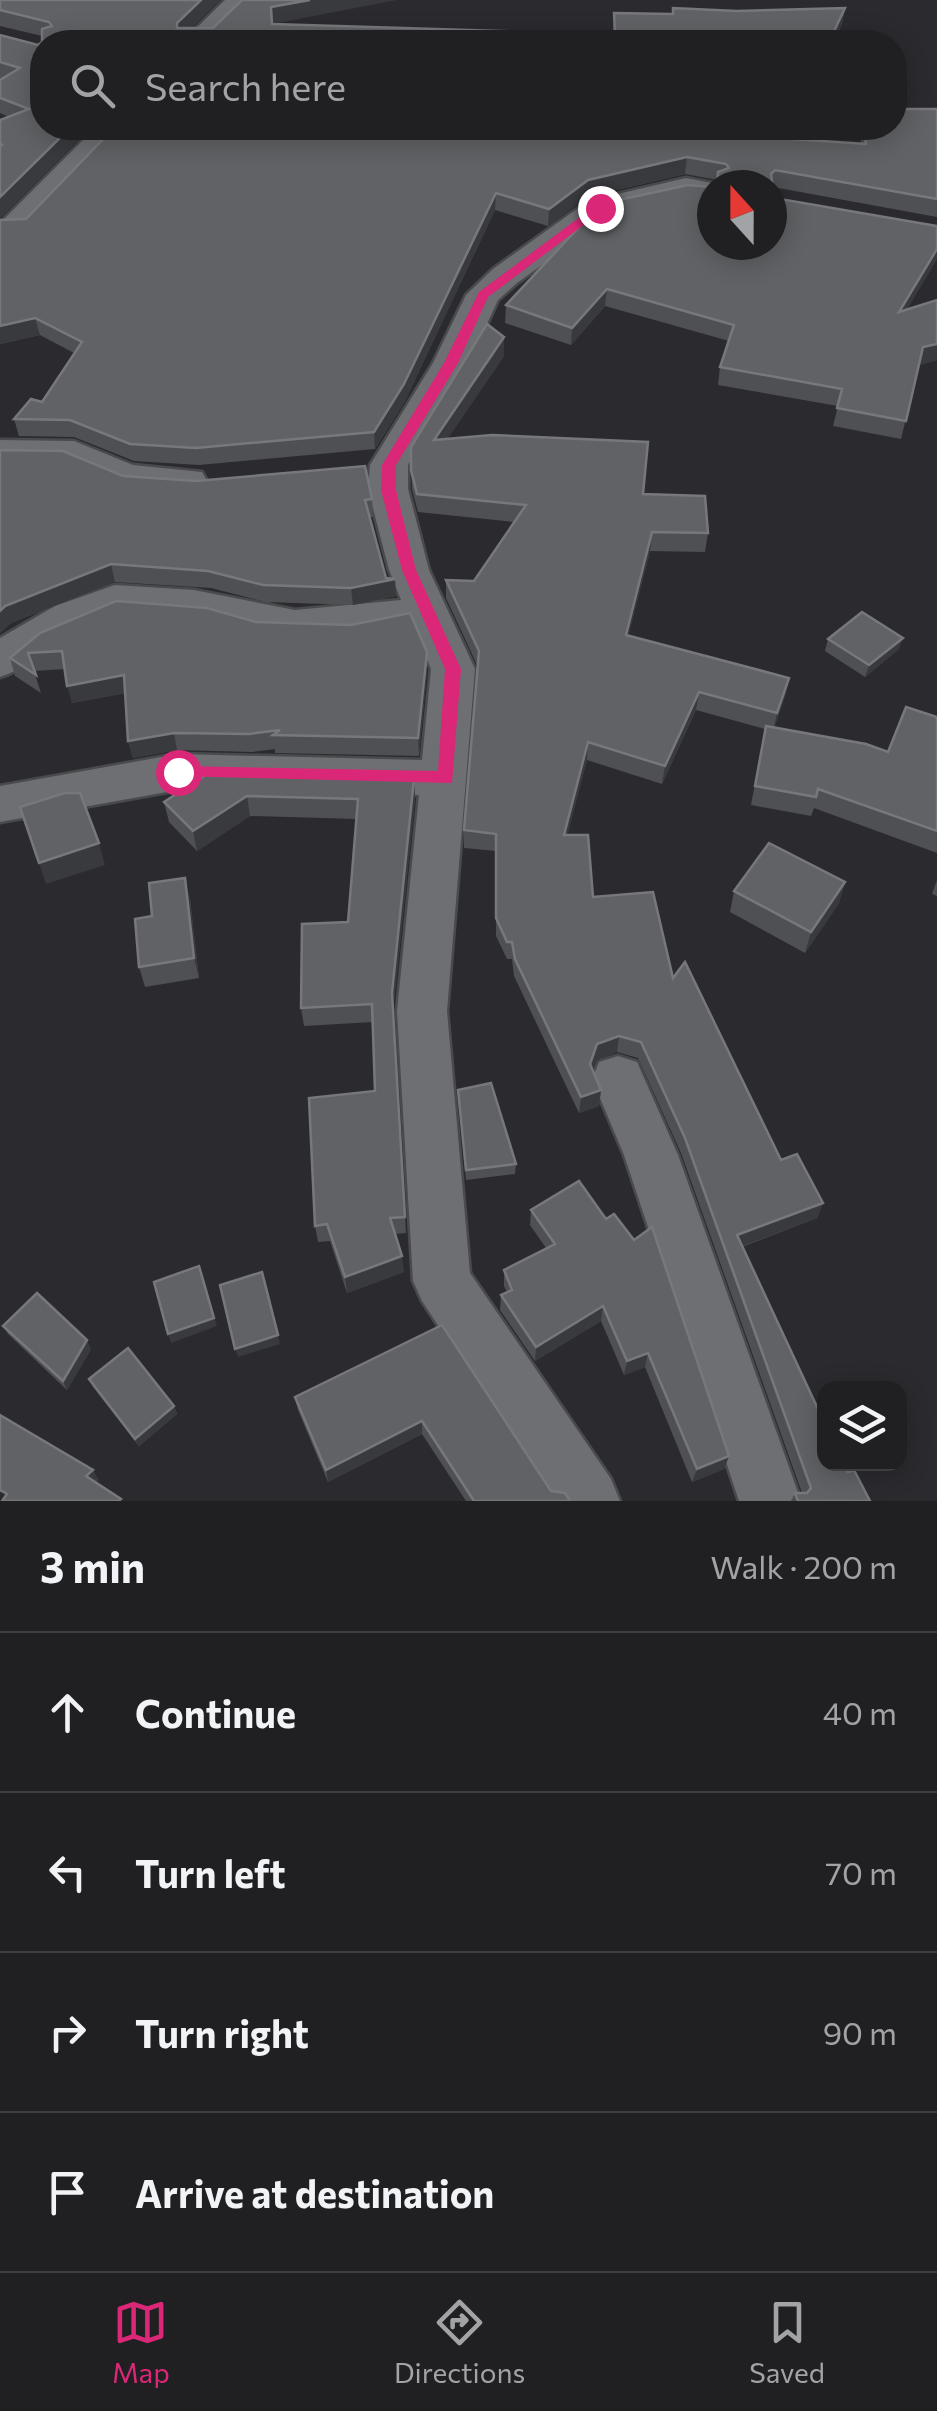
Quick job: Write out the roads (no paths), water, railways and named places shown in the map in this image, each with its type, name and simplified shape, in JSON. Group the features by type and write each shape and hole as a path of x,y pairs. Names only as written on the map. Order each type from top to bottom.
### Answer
{"street":[{"path":"209,30 241,0"},
{"path":"15,227 100,140"},
{"path":"589,1501 442,1281 422,1011 453,669 409,570 388,490 370,467 451,363 483,295 600,208 686,188 697,190"},
{"path":"0,452 74,454 127,477 218,480"},
{"path":"0,661 28,637 116,600 210,607 243,613 259,621 353,624 426,609"},
{"path":"0,804 178,772 446,778"},
{"path":"618,1079 651,1156 770,1501"}]}
